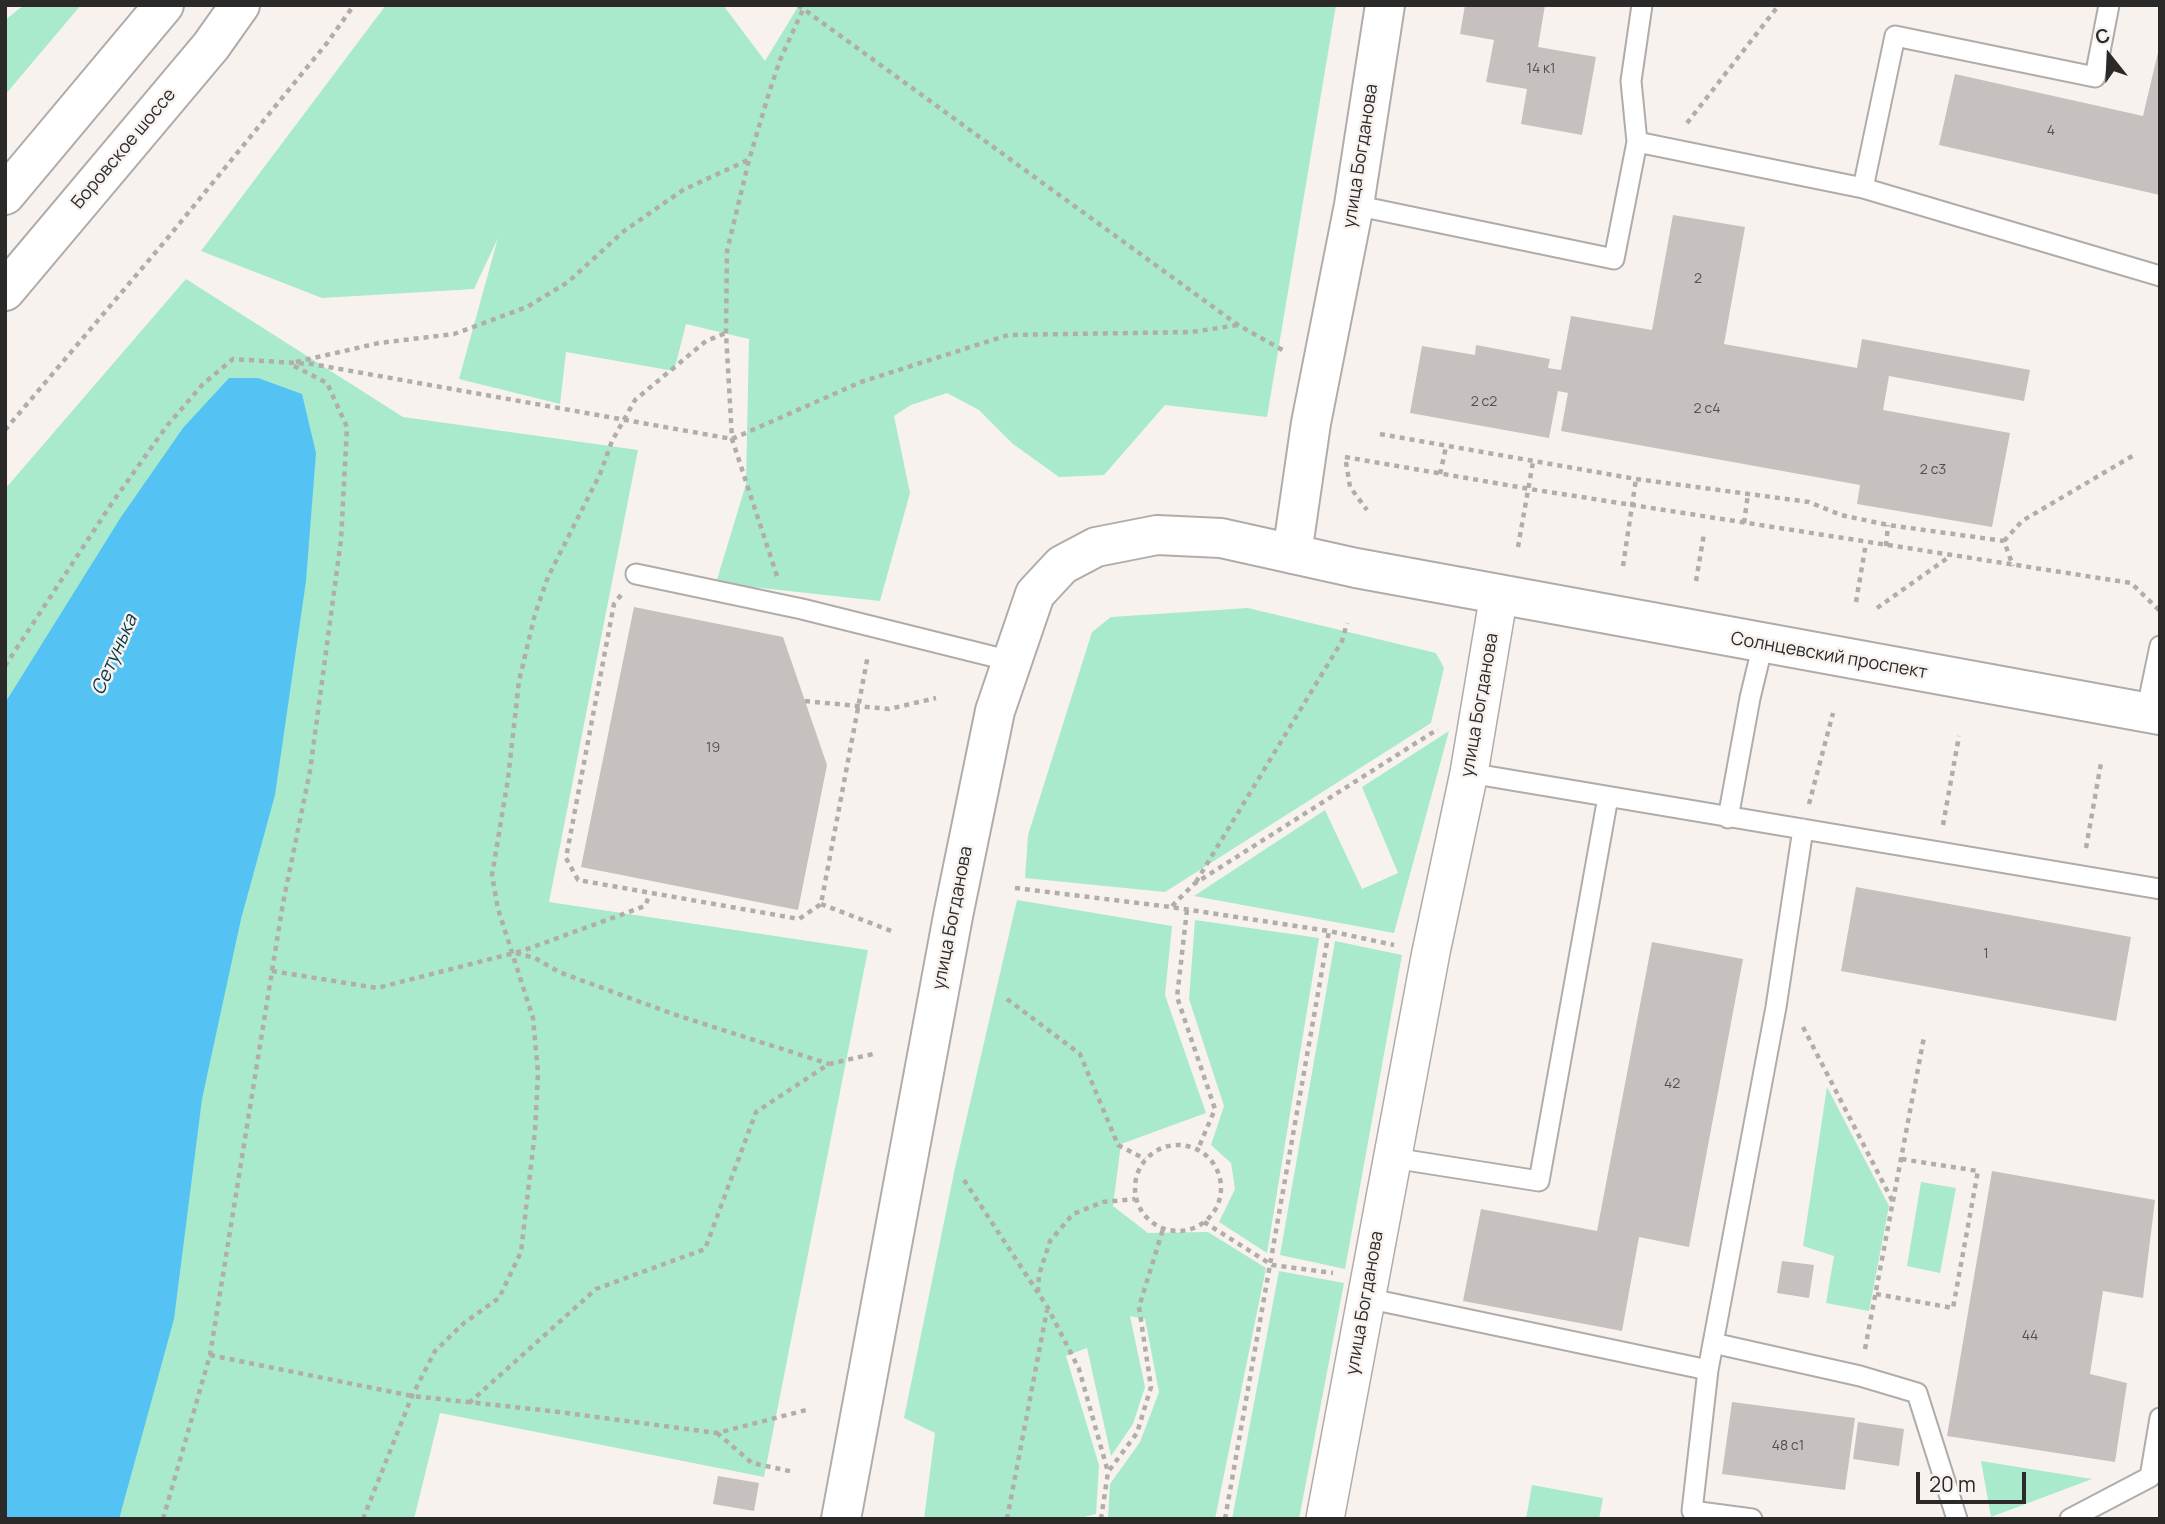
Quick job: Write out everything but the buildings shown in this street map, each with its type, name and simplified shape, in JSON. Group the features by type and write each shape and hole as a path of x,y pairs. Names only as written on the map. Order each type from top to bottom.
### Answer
{"street":[{"path":"5,195 164,5"},
{"name":"Боровское шоссе","path":"5,291 211,46 240,5"},
{"name":"улица Богданова","path":"1292,554 1311,423 1354,205 1385,5"},
{"name":"улица Богданова","path":"841,1519 953,916 995,711 1010,661 1035,594 1062,565 1096,547 1157,535 1221,538 1499,594 1469,773 1431,952 1325,1519"},
{"name":"Солнцевский проспект","path":"1499,594 2153,714"}],"lane":[{"path":"1354,205 1614,259 1637,142 1631,81 1642,5"},
{"path":"1863,188 1895,36 2095,77 2109,5"},
{"path":"1637,142 1863,188 2160,276"},
{"path":"636,574 802,609 1010,661"},
{"path":"1728,818 1763,644"},
{"path":"2153,714 2160,646"},
{"path":"1469,773 2160,889"},
{"path":"1393,1158 1539,1181 1608,797"},
{"path":"1752,1519 1692,1511 1708,1370 1776,1007 1802,829"},
{"path":"1366,1298 1708,1370"},
{"path":"1713,1343 1860,1376 1917,1393 1957,1519"},
{"path":"2070,1519 2150,1477 2160,1418"}],"path":[{"path":"5,430 174,230 327,43 354,5"},
{"path":"798,5 1238,326 1286,352"},
{"path":"1668,148 1779,5"},
{"path":"802,609 778,579 732,439 726,333 727,251 749,160 780,60 804,7"},
{"path":"288,363 379,343 454,334 527,307 568,282 624,231 683,190 749,160"},
{"path":"5,666 112,503 166,427 203,384 233,359 312,364 732,439 861,382 1008,335 1192,331 1238,326"},
{"path":"363,1519 412,1396 435,1351 464,1323 499,1298 521,1252 535,1131 538,1073 533,1018 498,909 492,876 508,779 519,681 535,614 548,577 600,474 612,441 635,400 706,341 726,333"},
{"path":"163,1519 210,1355 283,903 310,771 341,540 347,427 327,383 288,363"},
{"path":"1380,434 1636,479 1809,502 1841,515 1888,525 2004,541"},
{"path":"1347,444 1345,457 1350,487 1367,510"},
{"path":"1440,474 1446,447"},
{"path":"2004,541 2022,521 2134,455"},
{"path":"1345,457 1632,506 2131,583 2160,611"},
{"path":"1518,547 1533,462"},
{"path":"1623,566 1636,479"},
{"path":"1744,523 1748,494"},
{"path":"1886,546 1888,525"},
{"path":"1696,581 1704,534"},
{"path":"2004,541 2013,566"},
{"path":"1856,602 1866,543"},
{"path":"1877,608 1950,556"},
{"path":"636,574 614,604 566,858 578,880 799,919 821,905 873,628"},
{"path":"1194,884 1342,641 1347,623"},
{"path":"805,701 889,709 936,698"},
{"path":"1802,829 1833,713"},
{"path":"1171,907 1194,884 1442,726"},
{"path":"1938,851 1959,736"},
{"path":"2081,875 2101,763"},
{"path":"1015,888 1171,907 1329,931 1406,947"},
{"path":"272,971 377,988 522,951 645,906 649,894"},
{"path":"821,905 894,932"},
{"path":"1187,910 1177,997 1215,1109 1198,1149"},
{"path":"1225,1519 1329,931"},
{"path":"511,952 535,958 559,972 673,1014 829,1064"},
{"path":"1007,999 1080,1054 1118,1145 1145,1159"},
{"path":"1800,1023 1893,1202"},
{"path":"1860,1376 1924,1037"},
{"path":"469,1403 596,1289 705,1249 756,1112 829,1064 873,1054"},
{"path":"1169,1145 1198,1149 1213,1164 1221,1183 1220,1198 1214,1211 1204,1222 1191,1229 1177,1231 1150,1222 1135,1199 1134,1185 1145,1159 1156,1150 1169,1145"},
{"path":"1876,1294 1953,1308 1978,1171 1901,1159"},
{"path":"964,1180 1048,1308 1079,1368 1108,1472 1101,1519"},
{"path":"1038,1294 1040,1275 1050,1241 1073,1214 1103,1202 1135,1199"},
{"path":"1204,1222 1272,1265 1335,1274"},
{"path":"1108,1472 1137,1433 1151,1387 1139,1307 1163,1228"},
{"path":"1007,1519 1048,1308"},
{"path":"210,1355 412,1396 717,1433 810,1409"},
{"path":"717,1433 752,1463 794,1472"}],"green space":[{"path":"24,5 81,5 5,95 5,20"},
{"path":"386,5 723,5 765,61 799,5 1336,5 1267,417 1165,405 1104,475 1059,477 1013,444 979,410 947,393 911,405 894,416 910,493 880,601 716,583 746,484 749,339 686,324 674,371 566,352 560,404 459,379 498,238 474,289 322,298 201,251"},
{"path":"186,279 403,417 638,450 549,902 868,950 764,1477 440,1413 414,1519 5,1519 5,489"},
{"path":"1248,608 1436,653 1444,668 1431,723 1165,892 1025,878 1028,835 1092,632 1111,617"},
{"path":"1449,731 1394,933 1194,896 1325,810 1362,889 1398,873 1362,787"},
{"path":"1017,900 1172,926 1165,995 1206,1113 1121,1144 1113,1206 1148,1233 1208,1232 1266,1268 1215,1519 1108,1517 1110,1484 1140,1442 1159,1392 1145,1319 1130,1316 1145,1387 1133,1424 1111,1456 1087,1348 1066,1356 1099,1465 1096,1514 1076,1519 924,1519 935,1433 904,1418 955,1168"},
{"path":"1195,920 1319,938 1267,1253 1219,1222 1235,1189 1231,1163 1211,1145 1224,1106 1189,999"},
{"path":"1335,941 1402,955 1345,1269 1280,1255"},
{"path":"1827,1087 1889,1206 1869,1311 1826,1303 1834,1256 1803,1246"},
{"path":"1921,1182 1956,1188 1940,1273 1907,1266"},
{"path":"1279,1271 1344,1283 1299,1519 1232,1519"},
{"path":"1981,1461 2092,1479 1991,1517"},
{"path":"1532,1485 1603,1498 1599,1519 1526,1519"}],"water":[{"name":"Сетунька","path":"229,378 258,378 302,394 316,453 306,581 275,795 241,919 202,1099 174,1319 119,1519 5,1519 5,703 121,517 183,428"}]}
